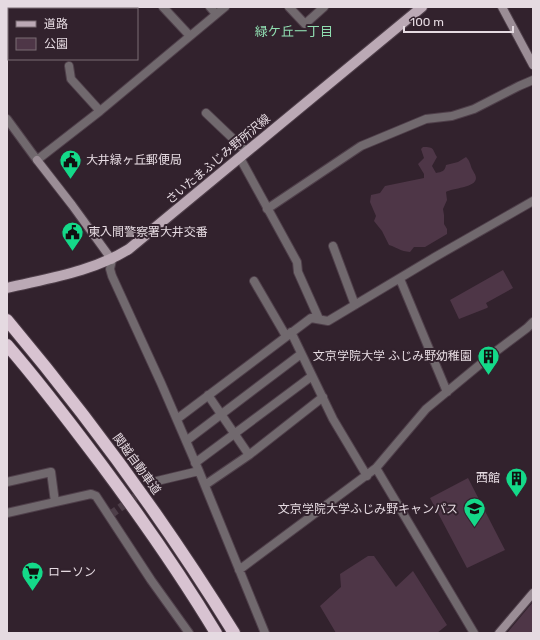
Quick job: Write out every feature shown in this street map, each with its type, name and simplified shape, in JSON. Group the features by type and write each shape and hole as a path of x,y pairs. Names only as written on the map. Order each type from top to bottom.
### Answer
{"highway":[{"name":"関越自動車道","path":"8,321 134,483 174,540 234,633"},
{"path":"8,346 67,419 120,490 161,548 216,633"}],"main road":[{"name":"さいたまふじみ野所沢線","path":"7,288 83,270 112,260 129,249 422,7"}],"street":[{"path":"163,7 190,36"},
{"path":"210,7 216,14"},
{"path":"37,160 100,111 225,7"},
{"path":"289,7 306,24 324,7"},
{"path":"502,7 533,65"},
{"path":"69,66 71,79 100,111"},
{"path":"267,209 361,146 426,118 452,116 474,109 533,80"},
{"path":"206,113 244,155 267,209 297,262 298,272 319,319"},
{"path":"7,119 112,260 110,269 112,276 205,485 265,633"},
{"path":"176,419 311,318 328,321 533,201"},
{"path":"333,246 355,305"},
{"path":"400,279 447,392"},
{"path":"254,281 301,354 333,419 367,476"},
{"path":"239,570 367,476 376,468 426,409 533,322"},
{"path":"186,441 301,354"},
{"path":"157,481 197,467 236,434 312,376"},
{"path":"208,395 249,455"},
{"path":"205,485 249,455 323,397"},
{"path":"376,468 474,633"},
{"path":"7,482 51,472 56,502"},
{"path":"7,514 91,494 96,496 151,580 189,633"},
{"path":"499,633 533,593"}],"green space":[{"path":"423,147 430,147 434,150 437,157 432,166 436,173 443,171 446,165 458,162 466,157 476,178 472,184 468,186 446,192 447,200 443,209 444,224 447,229 447,234 425,247 414,247 410,252 407,252 389,245 382,231 374,221 376,216 370,202 371,195 380,193 385,186 424,178 424,174 418,164 424,158 421,149"},
{"path":"503,270 513,288 486,303 487,308 459,319 450,300"},
{"path":"468,478 505,550 467,568 430,498"},
{"path":"368,556 374,556 396,587 413,571 447,625 437,633 336,633 320,606 341,587 340,574"},
{"path":"533,602 533,633 507,633"}],"tunnel":[{"path":"110,515 157,481"}],"place":[{"name":"大井緑ヶ丘郵便局","path":"70,180"},
{"name":"東入間警察署大井交番","path":"72,252"},
{"name":"文京学院大学 ふじみ野幼稚園","path":"488,376"},
{"name":"西館","path":"516,498"},
{"name":"文京学院大学ふじみ野キャンパス","path":"474,528"},
{"name":"ローソン","path":"33,592"}],"district":[{"name":"緑ケ丘一丁目","path":"294,31"}]}
